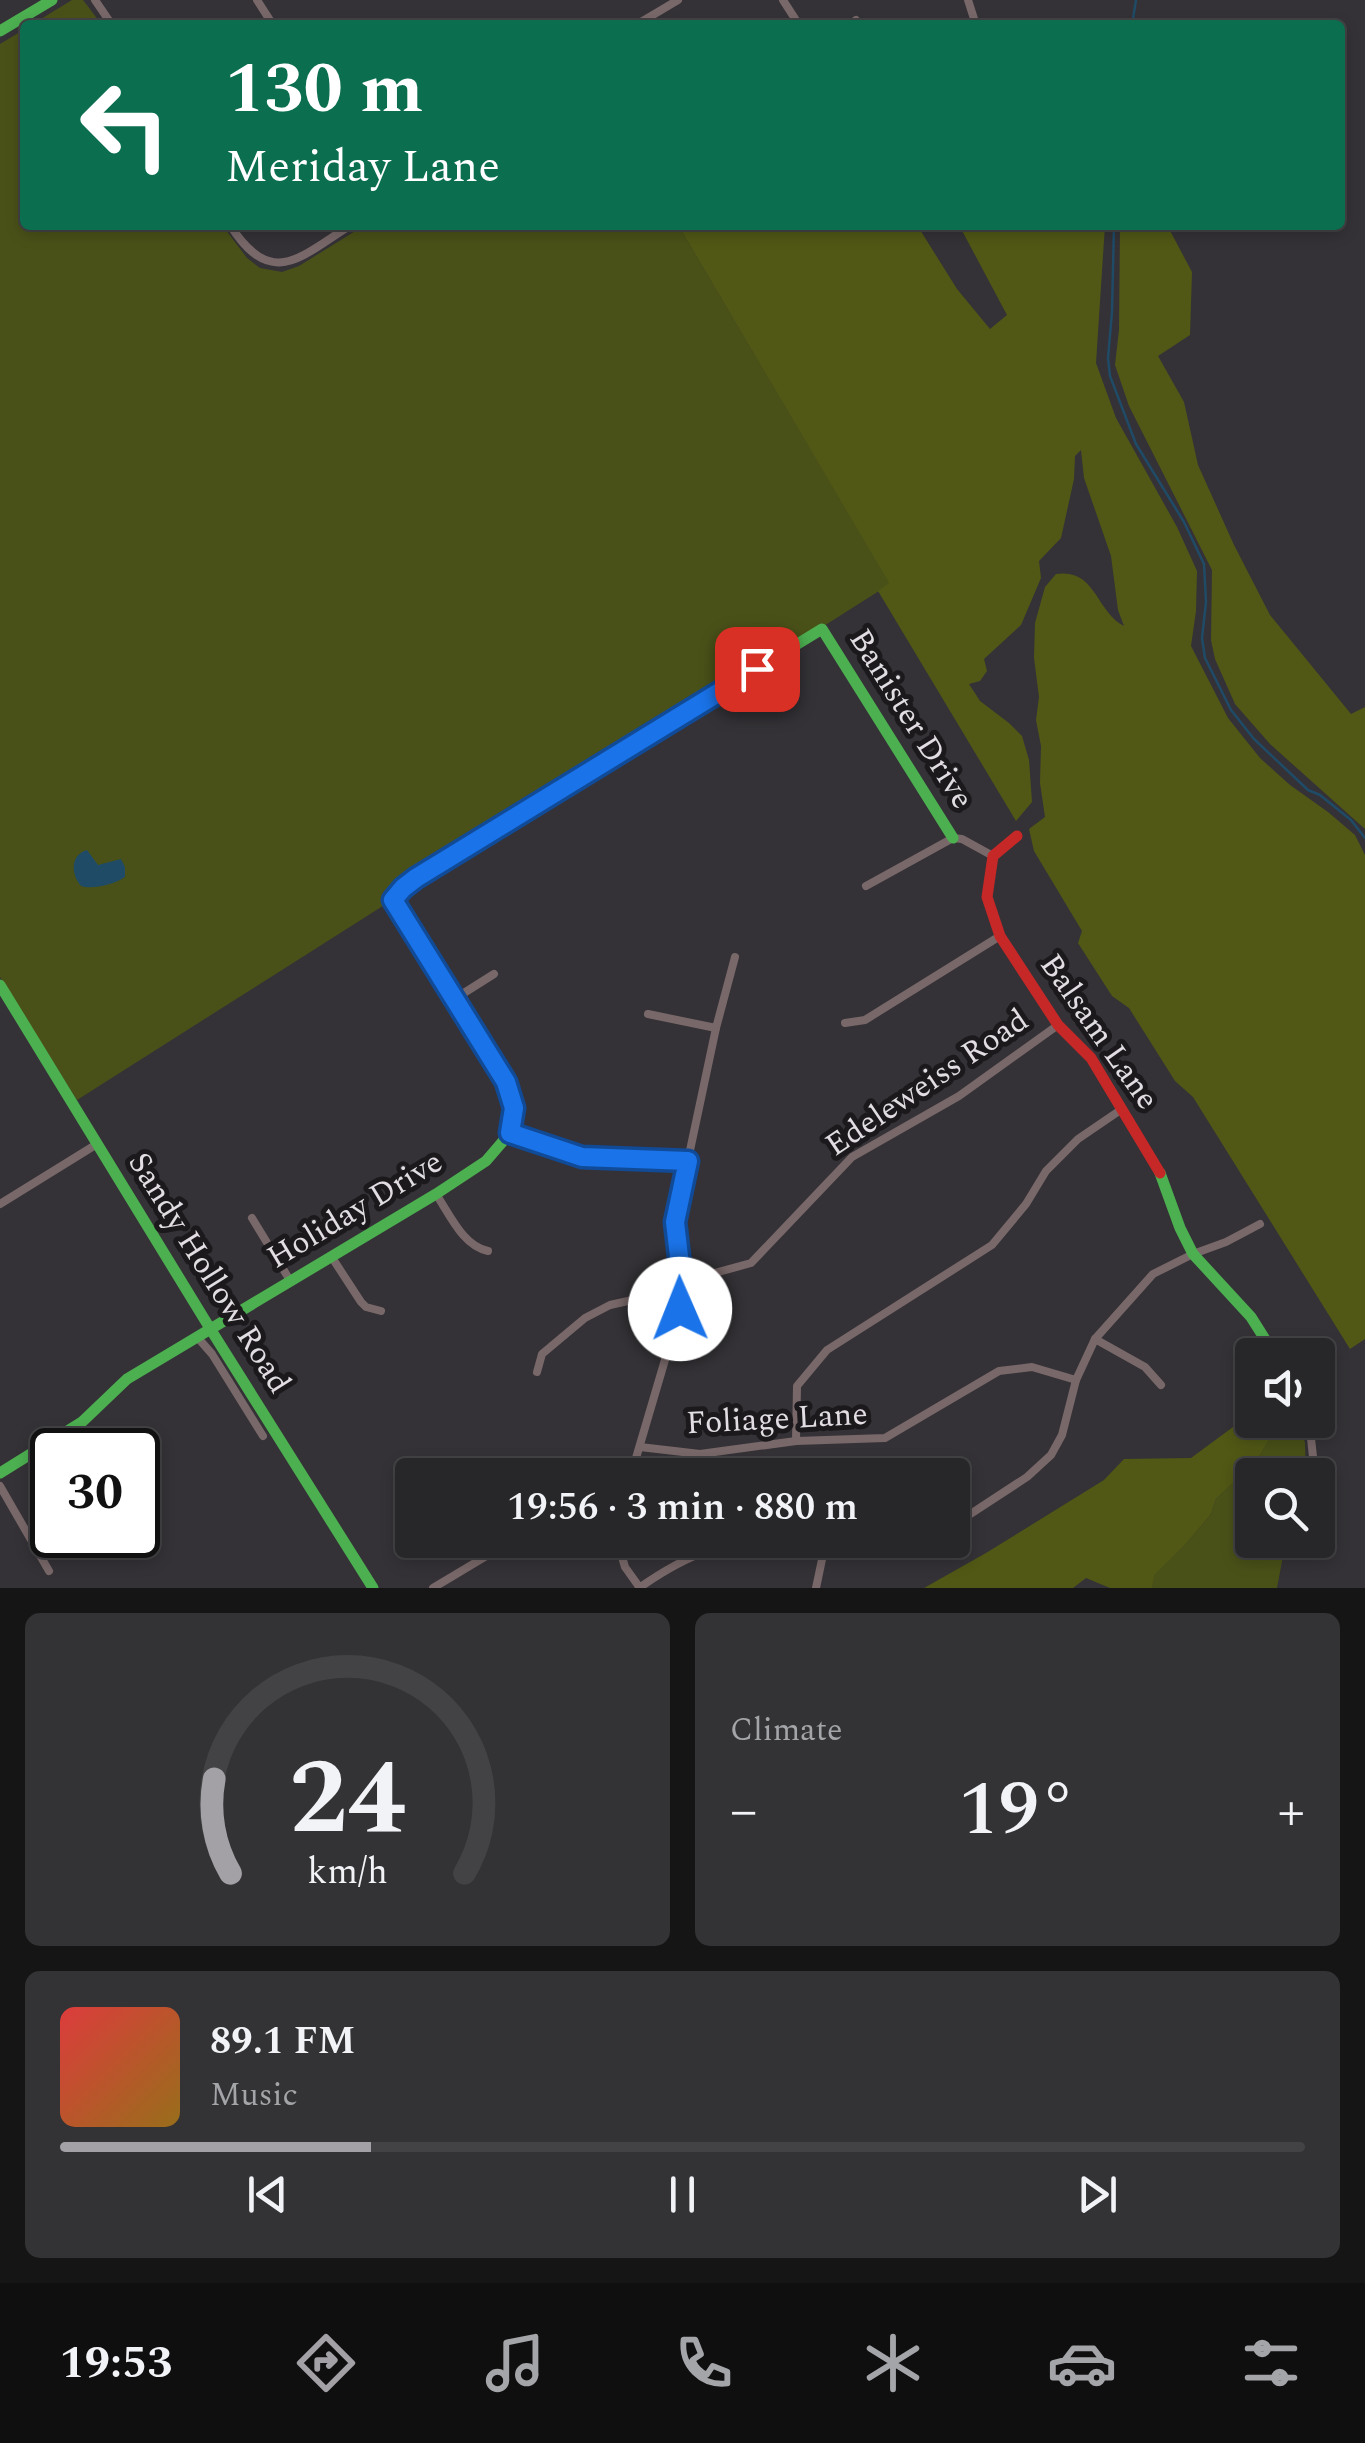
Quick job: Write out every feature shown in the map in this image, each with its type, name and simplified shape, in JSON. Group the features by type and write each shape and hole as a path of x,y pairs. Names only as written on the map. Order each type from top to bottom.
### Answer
{"street":[{"path":"0,31 52,0"},
{"path":"644,20 678,0"},
{"path":"234,230 246,247 268,263 299,258 344,230"},
{"name":"Banister Drive","path":"456,998 393,900 403,888 822,630 953,838"},
{"path":"866,886 953,838 993,856 1017,836"},
{"name":"Balsam Lane","path":"993,856 987,896 1000,936 1058,1025 1091,1058 1122,1109 1164,1180 1193,1254 1252,1318 1264,1338"},
{"path":"845,1023 865,1020 1000,936"},
{"path":"636,1458 680,1309 682,1282 675,1222 735,957"},
{"path":"494,974 456,998 506,1082 514,1108 510,1133 582,1157 688,1161"},
{"name":"Sandy Hollow Road","path":"0,984 373,1588"},
{"path":"648,1014 716,1028"},
{"name":"Edeleweiss Road","path":"682,1282 751,1263 852,1158 960,1096 1058,1025"},
{"path":"796,1441 797,1386 827,1350 992,1244 1026,1204 1046,1171 1078,1139 1122,1109"},
{"name":"Holiday Drive","path":"0,1473 82,1422 127,1379 486,1161 510,1133"},
{"path":"0,1204 97,1144"},
{"path":"436,1194 469,1242 488,1252"},
{"path":"252,1218 291,1282"},
{"path":"970,1514 1028,1477 1051,1455 1062,1435 1076,1380 1094,1339 1153,1274 1260,1224"},
{"path":"331,1256 366,1308 381,1311"},
{"path":"536,1372 542,1354 586,1318 610,1305 637,1299 660,1300 680,1309"},
{"path":"198,1338 263,1436"},
{"path":"1094,1339 1145,1367 1160,1385"},
{"name":"Foliage Lane","path":"640,1446 700,1454 796,1441 886,1438 1000,1371 1032,1367 1076,1380"},
{"path":"0,1486 49,1571"},
{"path":"433,1588 483,1558"},
{"path":"622,1558 639,1588 686,1558"},
{"path":"816,1588 822,1558"}],"green space":[{"path":"72,0 83,0 98,20 39,20"},
{"path":"20,32 20,230 226,230 260,268 282,272 299,266 357,230 681,230 890,584 77,1100 0,977 0,44"},
{"path":"681,230 920,230 957,289 990,329 1007,315 962,230 1105,230 1096,363 1116,418 1197,571 1191,646 1228,718 1260,758 1355,835 1365,855 1365,1339 1350,1349 1193,1097 1175,1081 1129,1008 1112,996 1078,943 1082,931 1034,851 1029,829 1045,817 1034,658 1035,623 1045,587 1056,574 1080,578 1124,626 1111,556 1084,478 1081,450 1075,456 1061,538 1039,561 1041,578 1021,625 984,659 987,671 980,681 969,684 980,701 1022,736 1029,760 1032,802 1016,821 878,591 889,583"},
{"path":"1120,230 1170,230 1192,272 1190,335 1158,356 1184,402 1198,465 1270,615 1351,714 1365,707 1365,829 1270,744 1235,704 1211,640 1212,570 1129,406 1115,365"},
{"path":"1235,1426 1235,1438 1270,1438 1259,1458 1235,1458 1235,1481 1216,1499 1211,1514 1186,1544 1154,1575 1152,1588 1110,1588 1086,1578 1073,1588 924,1588 1104,1480 1124,1459 1191,1458"},
{"path":"1270,1438 1304,1438 1305,1458 1259,1458"},
{"path":"1235,1481 1235,1558 1283,1558 1277,1588 1152,1588 1153,1575 1211,1514 1216,1499"}],"water":[{"path":"87,850 98,865 121,859 125,877 103,886 81,886 74,865 77,856"}],"waterway":[{"path":"1133,20 1136,0"},
{"path":"1114,230 1110,376 1136,444 1184,522 1204,564 1205,658 1231,710 1254,739 1308,790 1351,820 1365,838"}],"traffic: fast":[{"path":"0,31 52,0"},
{"path":"660,728 822,629 953,838"},
{"path":"0,1473 82,1422 127,1379 486,1161 510,1133 514,1108 506,1082 433,964"},
{"path":"0,985 373,1588"},
{"path":"1160,1173 1193,1254 1251,1317 1264,1338"}],"traffic: jam":[{"path":"433,964 393,900 403,888 660,728"},
{"path":"1017,836 993,856 987,897 1000,936 1058,1025 1091,1058 1160,1173"}],"route":[{"path":"680,1309 682,1282 675,1222 688,1161 582,1157 510,1133 514,1108 506,1082 393,900 416,878 757,669"}]}
